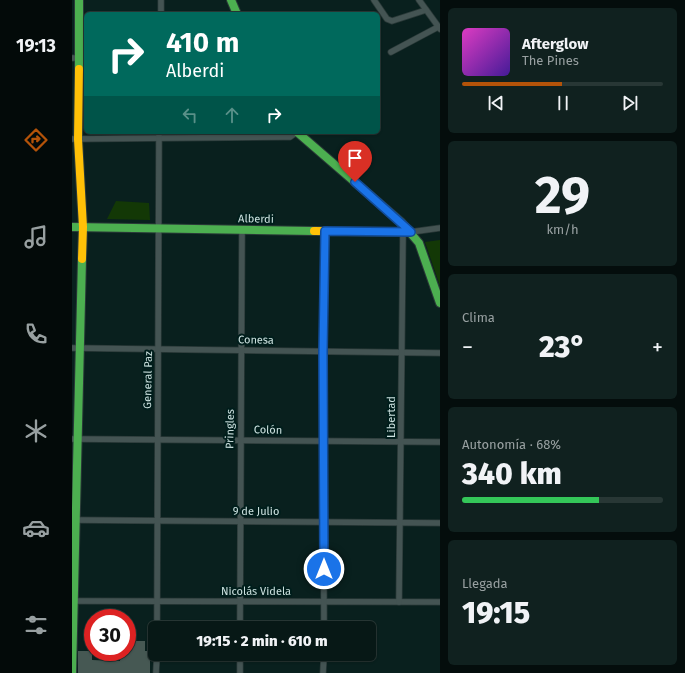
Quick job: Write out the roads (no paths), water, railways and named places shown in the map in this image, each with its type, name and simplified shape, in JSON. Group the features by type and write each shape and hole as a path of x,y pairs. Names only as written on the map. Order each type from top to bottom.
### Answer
{"street":[{"path":"72,673 75,439 81,348 83,228 75,139 79,58 79,0"},
{"path":"161,0 161,12"},
{"path":"231,0 236,12"},
{"path":"374,0 387,19 392,21 426,10"},
{"path":"391,52 439,28 419,0"},
{"path":"75,139 159,135 284,138 294,134"},
{"path":"299,134 419,243 440,303"},
{"name":"General Paz","path":"157,621 159,135"},
{"name":"Alberdi","path":"72,227 407,232 440,228"},
{"name":"Pringles","path":"240,621 239,521 242,229"},
{"path":"324,621 323,352 325,231"},
{"name":"Libertad","path":"399,602 402,353 407,232"},
{"name":"Conesa","path":"72,348 440,353"},
{"name":"Colón","path":"75,439 440,442"},
{"name":"9 de Julio","path":"74,520 440,523"},
{"name":"Nicolás Videla","path":"73,601 157,600 440,602"},
{"path":"156,673 157,661"},
{"path":"240,661 240,673"},
{"path":"324,661 324,673"}]}
